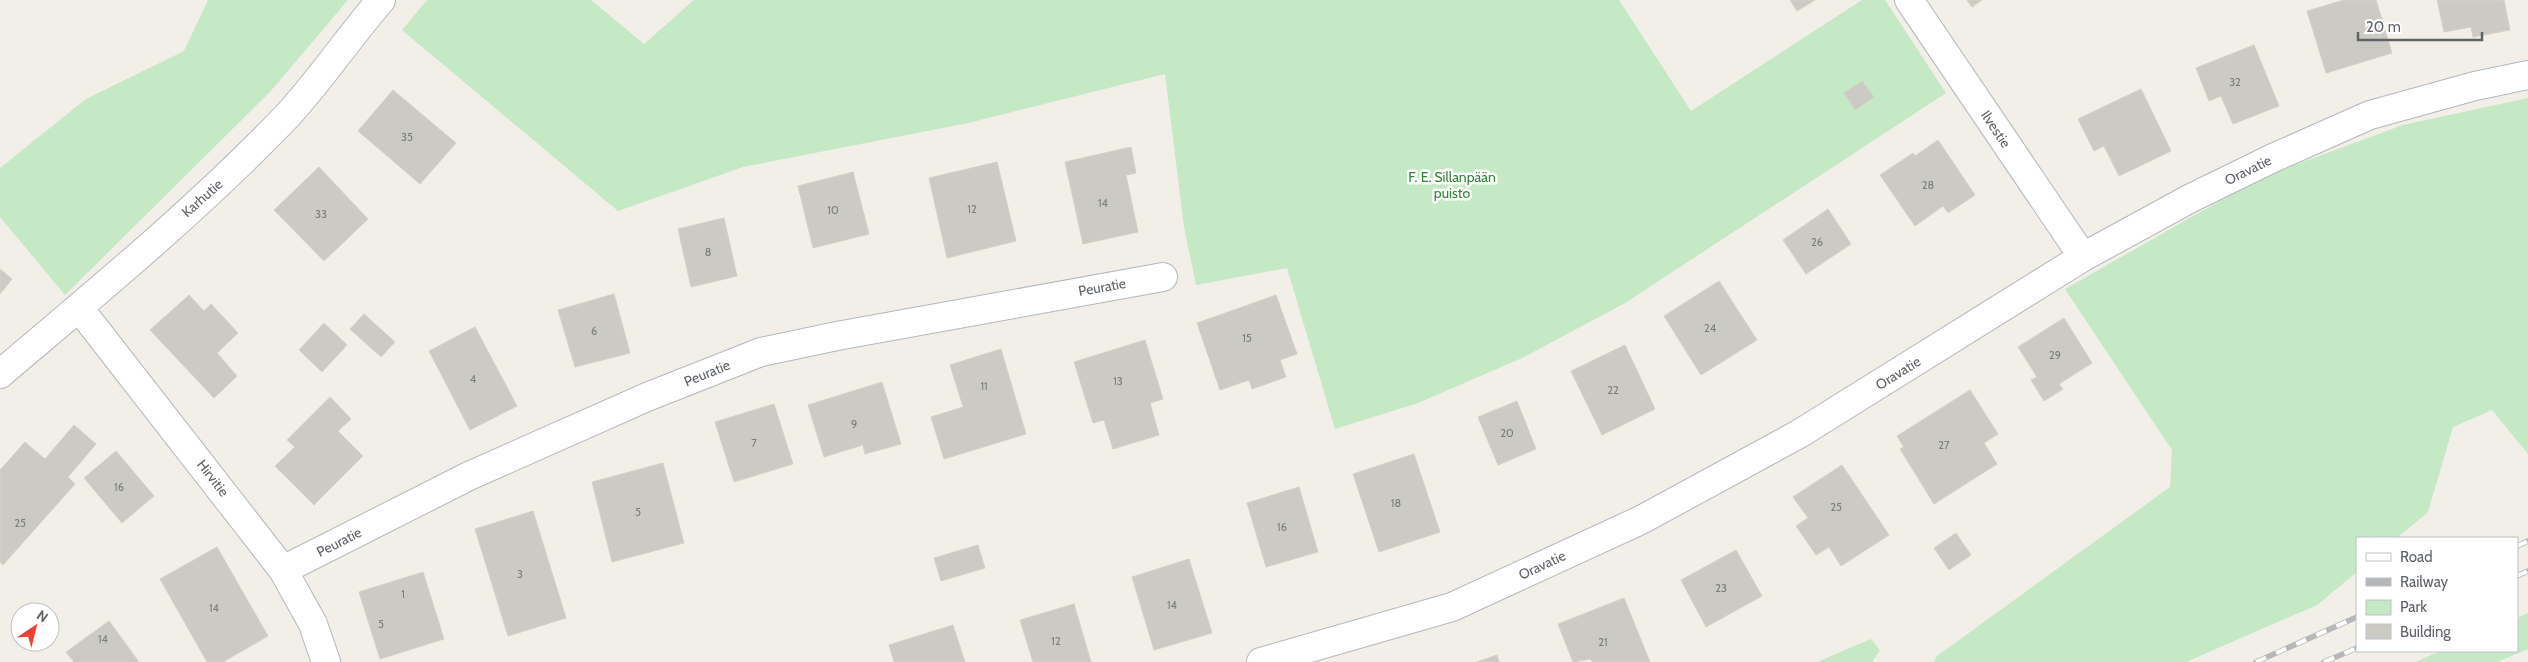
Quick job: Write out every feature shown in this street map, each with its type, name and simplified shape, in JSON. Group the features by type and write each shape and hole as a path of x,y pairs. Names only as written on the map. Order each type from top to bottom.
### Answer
{"street":[{"name":"Karhutie","path":"0,374 79,308 219,182 288,114 381,0"},
{"name":"Ilvestie","path":"1909,0 2083,257"},
{"name":"Oravatie","path":"1261,662 1452,607 1641,520 1799,434 2083,257 2191,198 2370,115 2475,86 2528,75"},
{"name":"Peuratie","path":"283,570 469,476 647,397 761,352 847,334 1163,276"},
{"name":"Hirvitie","path":"79,308 283,570 313,624 326,662"}],"green space":[{"path":"208,0 348,0 270,92 65,295 0,217 0,168 86,99 184,51"},
{"name":"F. E. Sillanpään puisto","path":"427,0 591,0 644,44 694,0 1619,0 1691,111 1862,0 1885,0 1946,93 1625,303 1522,358 1418,403 1335,429 1287,268 1196,285 1184,227 1165,74 968,123 743,167 618,211 402,30"},
{"path":"2528,98 2528,454 2492,410 2453,427 2428,512 2398,537 2356,537 2356,573 2317,605 2186,662 1934,662 1937,656 2170,487 2172,450 2065,289 2260,178 2403,125"},
{"path":"2528,613 2528,649 2497,662 2415,662 2439,652 2518,652 2518,618"},
{"path":"1871,639 1880,650 1872,662 1817,662"}],"building":[{"path":"1790,0 1815,0 1797,11"},
{"path":"1967,0 1982,0 1972,7"},
{"path":"2344,0 2376,0 2392,53 2326,73 2307,11"},
{"path":"2437,0 2504,0 2510,30 2473,37 2471,27 2444,32"},
{"path":"2254,45 2279,106 2233,124 2221,96 2209,101 2196,68"},
{"path":"1862,81 1874,97 1855,110 1844,93"},
{"path":"2141,89 2171,151 2119,176 2104,146 2094,151 2078,119"},
{"path":"393,90 456,143 420,184 358,131"},
{"path":"1938,140 1975,195 1948,213 1943,206 1915,226 1880,175 1913,153 1915,156"},
{"path":"1131,147 1136,173 1126,175 1138,232 1083,244 1065,162"},
{"path":"997,162 1016,241 947,258 929,178"},
{"path":"319,167 368,219 324,261 274,210"},
{"path":"853,172 869,234 813,248 798,186"},
{"path":"1828,209 1851,244 1806,274 1783,240"},
{"path":"724,218 737,276 691,287 678,229"},
{"path":"0,269 12,279 0,294"},
{"path":"1719,281 1757,340 1701,375 1664,316"},
{"path":"614,294 630,353 575,367 558,310"},
{"path":"189,295 204,311 211,304 238,333 217,353 237,376 214,398 150,330"},
{"path":"1276,295 1297,354 1280,360 1286,377 1252,389 1249,380 1220,390 1197,323"},
{"path":"364,314 395,342 381,357 350,329"},
{"path":"2064,318 2092,363 2059,384 2063,389 2044,401 2031,380 2037,377 2018,347"},
{"path":"324,323 347,345 322,372 299,350"},
{"path":"475,327 517,406 470,430 429,351"},
{"path":"1145,340 1163,399 1150,403 1159,435 1113,449 1104,420 1093,423 1074,362"},
{"path":"1625,345 1655,409 1602,435 1571,371"},
{"path":"1001,349 1026,434 944,459 931,417 963,407 950,365"},
{"path":"882,382 901,444 865,454 863,445 824,457 808,405"},
{"path":"1970,390 1998,434 1984,443 1997,464 1934,504 1900,449 1904,447 1897,436"},
{"path":"330,397 351,419 338,431 363,456 314,505 275,466 295,447 287,440"},
{"path":"1517,401 1536,449 1498,465 1478,417"},
{"path":"774,404 793,464 734,482 715,422"},
{"path":"74,425 96,444 68,477 75,484 3,565 0,562 0,470 25,442 45,459"},
{"path":"116,451 154,496 122,523 84,478"},
{"path":"1414,454 1440,532 1379,552 1353,474"},
{"path":"663,463 684,543 612,562 592,482"},
{"path":"1842,465 1889,535 1841,566 1829,547 1816,555 1796,526 1808,518 1793,497"},
{"path":"1299,487 1318,552 1266,567 1247,503"},
{"path":"533,511 566,618 508,636 475,529"},
{"path":"1956,533 1971,555 1949,570 1934,548"},
{"path":"978,545 985,568 941,581 934,558"},
{"path":"217,547 268,636 223,662 207,662 160,579"},
{"path":"1736,550 1762,596 1706,627 1681,580"},
{"path":"1189,559 1212,633 1154,650 1132,577"},
{"path":"423,572 444,639 380,659 359,592"},
{"path":"1624,598 1650,662 1592,662 1591,659 1573,662 1558,624"},
{"path":"1074,604 1091,662 1033,662 1020,620"},
{"path":"109,621 139,662 74,662 66,652"},
{"path":"953,625 965,662 894,662 889,645"},
{"path":"1497,655 1499,662 1477,662"}],"railway":[{"path":"2518,546 2528,541"},
{"path":"2518,576 2528,571"},
{"path":"2256,662 2356,617"},
{"path":"2324,662 2356,648"}]}
